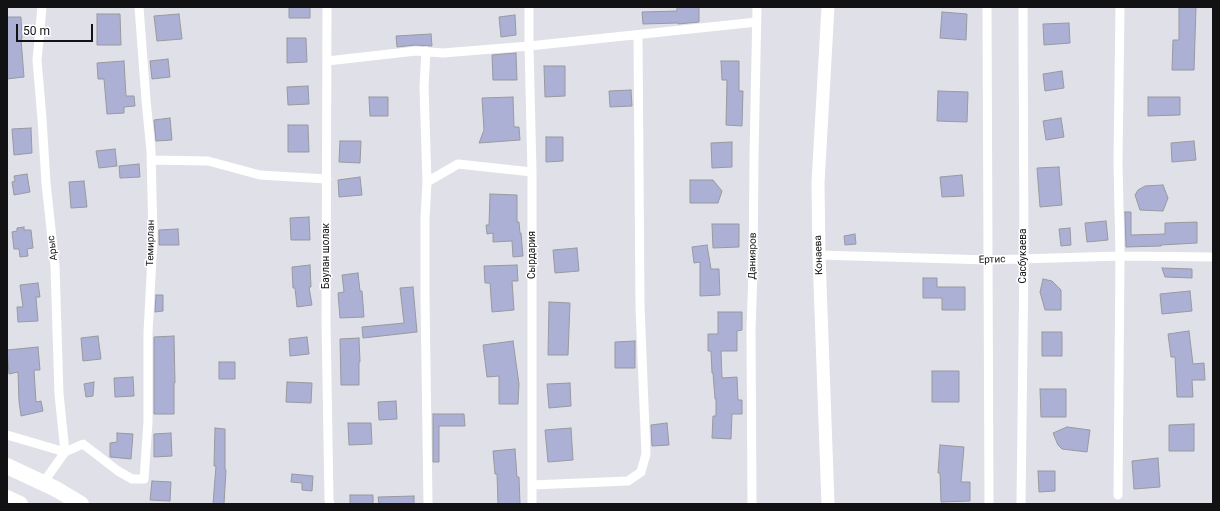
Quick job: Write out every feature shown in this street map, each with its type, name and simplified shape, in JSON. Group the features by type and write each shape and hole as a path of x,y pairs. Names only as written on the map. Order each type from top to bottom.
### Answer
{"highway":[{"path":"7,466 44,483 81,504"},
{"path":"7,498 20,504"}],"main road":[{"name":"Конаева","path":"828,7 818,183 819,255 828,504"}],"street":[{"name":"Арыс","path":"42,7 37,60 46,183 55,266 59,394 65,452"},
{"name":"Темирлан","path":"65,452 83,444 118,471 132,479 144,479 148,422 148,333 153,238 151,160 139,7"},
{"name":"Баулан шолак","path":"327,7 326,321 330,504"},
{"name":"Сырдария","path":"530,7 528,46 532,172 532,504"},
{"name":"Данияров","path":"752,504 751,329 757,7"},
{"path":"988,7 989,504"},
{"name":"Сасбукаева","path":"1021,504 1024,259 1023,7"},
{"path":"1118,495 1120,256 1118,162 1120,7"},
{"path":"327,61 416,51 443,53 528,46 757,22"},
{"path":"532,484 628,482 641,472 646,454 640,307 638,35"},
{"path":"426,52 424,87 428,504"},
{"path":"151,160 208,161 260,175 326,179"},
{"path":"426,182 458,164 532,172"},
{"name":"Ертис","path":"819,255 988,260 1120,256 1213,257"},
{"path":"7,435 65,452 44,483"}],"building":[{"path":"289,7 310,7 310,18 289,18"},
{"path":"677,7 699,7 699,22 678,24 643,24 642,12 677,11"},
{"path":"1179,7 1196,7 1194,70 1172,70 1173,40 1179,40"},
{"path":"942,12 967,14 966,40 940,38"},
{"path":"97,14 120,14 121,45 97,45"},
{"path":"179,14 182,39 157,41 154,16"},
{"path":"515,15 516,35 501,37 499,17"},
{"path":"7,17 21,17 24,77 7,79"},
{"path":"1069,23 1070,43 1044,45 1043,24"},
{"path":"431,34 432,46 415,45 397,47 396,36"},
{"path":"287,38 306,38 307,62 287,63"},
{"path":"516,53 517,80 493,80 492,55"},
{"path":"168,59 170,77 152,79 150,61"},
{"path":"124,61 126,96 134,96 135,106 124,107 124,113 107,114 104,79 98,79 97,63"},
{"path":"721,61 739,61 739,91 743,91 742,126 726,125 727,80 722,80"},
{"path":"544,66 565,66 565,96 545,97"},
{"path":"1062,71 1064,88 1045,91 1043,74"},
{"path":"308,86 309,104 288,105 287,87"},
{"path":"631,90 632,106 610,107 609,91"},
{"path":"938,91 968,92 967,122 937,121"},
{"path":"369,97 388,97 388,116 370,116"},
{"path":"513,97 514,127 519,127 520,140 479,143 484,130 482,98"},
{"path":"1148,97 1180,97 1180,115 1148,116"},
{"path":"170,118 172,140 156,141 154,120"},
{"path":"1061,118 1064,137 1046,140 1043,121"},
{"path":"288,125 308,125 309,152 288,152"},
{"path":"31,128 32,153 14,155 12,129"},
{"path":"546,137 563,137 563,161 546,162"},
{"path":"340,141 361,141 360,163 339,162"},
{"path":"1194,141 1196,160 1172,162 1171,143"},
{"path":"732,142 732,167 712,168 711,143"},
{"path":"115,149 117,166 99,168 96,151"},
{"path":"139,164 140,177 120,178 119,166"},
{"path":"1059,167 1062,205 1040,207 1037,168"},
{"path":"27,174 30,192 14,195 12,182 15,181 14,176"},
{"path":"962,175 964,196 942,197 940,177"},
{"path":"360,177 362,195 339,197 338,180"},
{"path":"690,180 713,180 722,191 718,203 690,203"},
{"path":"84,181 87,207 71,208 69,182"},
{"path":"1163,185 1168,198 1163,211 1140,210 1135,195 1138,190 1145,186"},
{"path":"490,194 517,195 517,222 519,222 521,233 523,256 513,257 512,241 493,242 493,233 487,234 486,225 489,225"},
{"path":"1125,212 1131,212 1131,235 1165,234 1165,223 1197,222 1197,243 1126,247"},
{"path":"309,217 310,240 291,240 290,218"},
{"path":"1106,221 1108,240 1087,242 1085,223"},
{"path":"712,224 739,224 739,247 713,248"},
{"path":"24,227 24,230 31,230 33,248 27,249 28,256 20,257 19,249 14,249 12,232 17,231 17,228"},
{"path":"1070,228 1071,245 1061,246 1059,229"},
{"path":"178,229 179,245 159,245 159,230"},
{"path":"855,234 856,244 845,245 844,236"},
{"path":"707,245 711,269 719,269 720,295 700,296 700,262 694,263 692,247"},
{"path":"577,248 579,271 555,273 553,250"},
{"path":"310,265 311,287 309,287 312,305 297,307 295,288 293,288 292,267"},
{"path":"517,265 518,281 512,281 514,310 492,312 490,283 485,283 484,266"},
{"path":"1162,268 1192,269 1192,278 1165,277"},
{"path":"358,273 360,291 362,291 364,317 340,318 338,293 344,292 342,275"},
{"path":"923,278 937,278 937,287 965,287 965,310 942,310 942,298 923,298"},
{"path":"1043,279 1052,281 1061,290 1061,310 1045,310 1040,292"},
{"path":"38,283 40,297 36,297 38,321 18,322 17,307 23,307 20,285"},
{"path":"413,287 417,332 363,338 362,327 404,323 400,288"},
{"path":"1190,291 1192,311 1162,314 1160,294"},
{"path":"156,295 163,295 163,311 155,312"},
{"path":"549,302 570,303 568,355 548,355"},
{"path":"718,312 742,312 742,330 737,331 737,351 721,351 722,378 737,377 738,400 742,400 742,414 732,414 731,439 712,438 713,416 716,416 716,399 712,373 711,351 708,351 708,334 718,334"},
{"path":"1189,331 1193,364 1204,363 1205,380 1192,380 1193,397 1177,397 1175,357 1171,357 1168,334"},
{"path":"1042,332 1062,332 1062,356 1042,356"},
{"path":"98,336 101,359 83,361 81,338"},
{"path":"174,336 174,414 154,414 154,337"},
{"path":"307,337 309,354 290,356 289,339"},
{"path":"359,338 359,385 341,385 340,339"},
{"path":"513,341 519,384 518,404 499,404 499,376 487,377 483,345"},
{"path":"635,341 635,368 615,368 615,342"},
{"path":"38,347 40,370 34,370 36,402 41,401 43,411 21,416 18,372 9,374 7,350"},
{"path":"219,362 235,362 235,379 219,379"},
{"path":"932,371 959,371 959,402 932,402"},
{"path":"133,377 134,396 115,397 114,378"},
{"path":"94,382 93,396 86,397 84,384"},
{"path":"287,382 312,383 311,403 286,402"},
{"path":"570,383 571,406 549,408 547,384"},
{"path":"1040,389 1066,389 1066,417 1041,417"},
{"path":"396,401 397,419 379,420 378,402"},
{"path":"433,414 464,414 465,426 439,426 439,462 433,462"},
{"path":"348,423 371,423 372,444 349,445"},
{"path":"667,423 669,445 652,446 651,425"},
{"path":"1194,424 1194,451 1169,451 1169,425"},
{"path":"1067,427 1090,430 1087,452 1062,449 1058,445 1053,433"},
{"path":"215,428 225,429 226,470 224,504 213,504 216,466 214,466"},
{"path":"571,428 573,460 548,462 545,430"},
{"path":"117,433 133,434 131,459 110,457 110,443 117,442"},
{"path":"171,433 172,456 154,457 154,434"},
{"path":"940,445 964,447 961,482 970,482 970,501 941,502 940,473 938,473"},
{"path":"515,449 517,477 519,477 520,504 498,504 497,474 495,474 493,451"},
{"path":"1158,458 1160,487 1134,489 1132,461"},
{"path":"1038,471 1055,471 1055,491 1039,492"},
{"path":"292,474 313,476 312,491 302,490 302,483 291,482"},
{"path":"152,481 171,482 170,501 150,500"},
{"path":"350,495 373,495 373,504 350,504"},
{"path":"414,496 414,504 379,504 378,497"}]}
